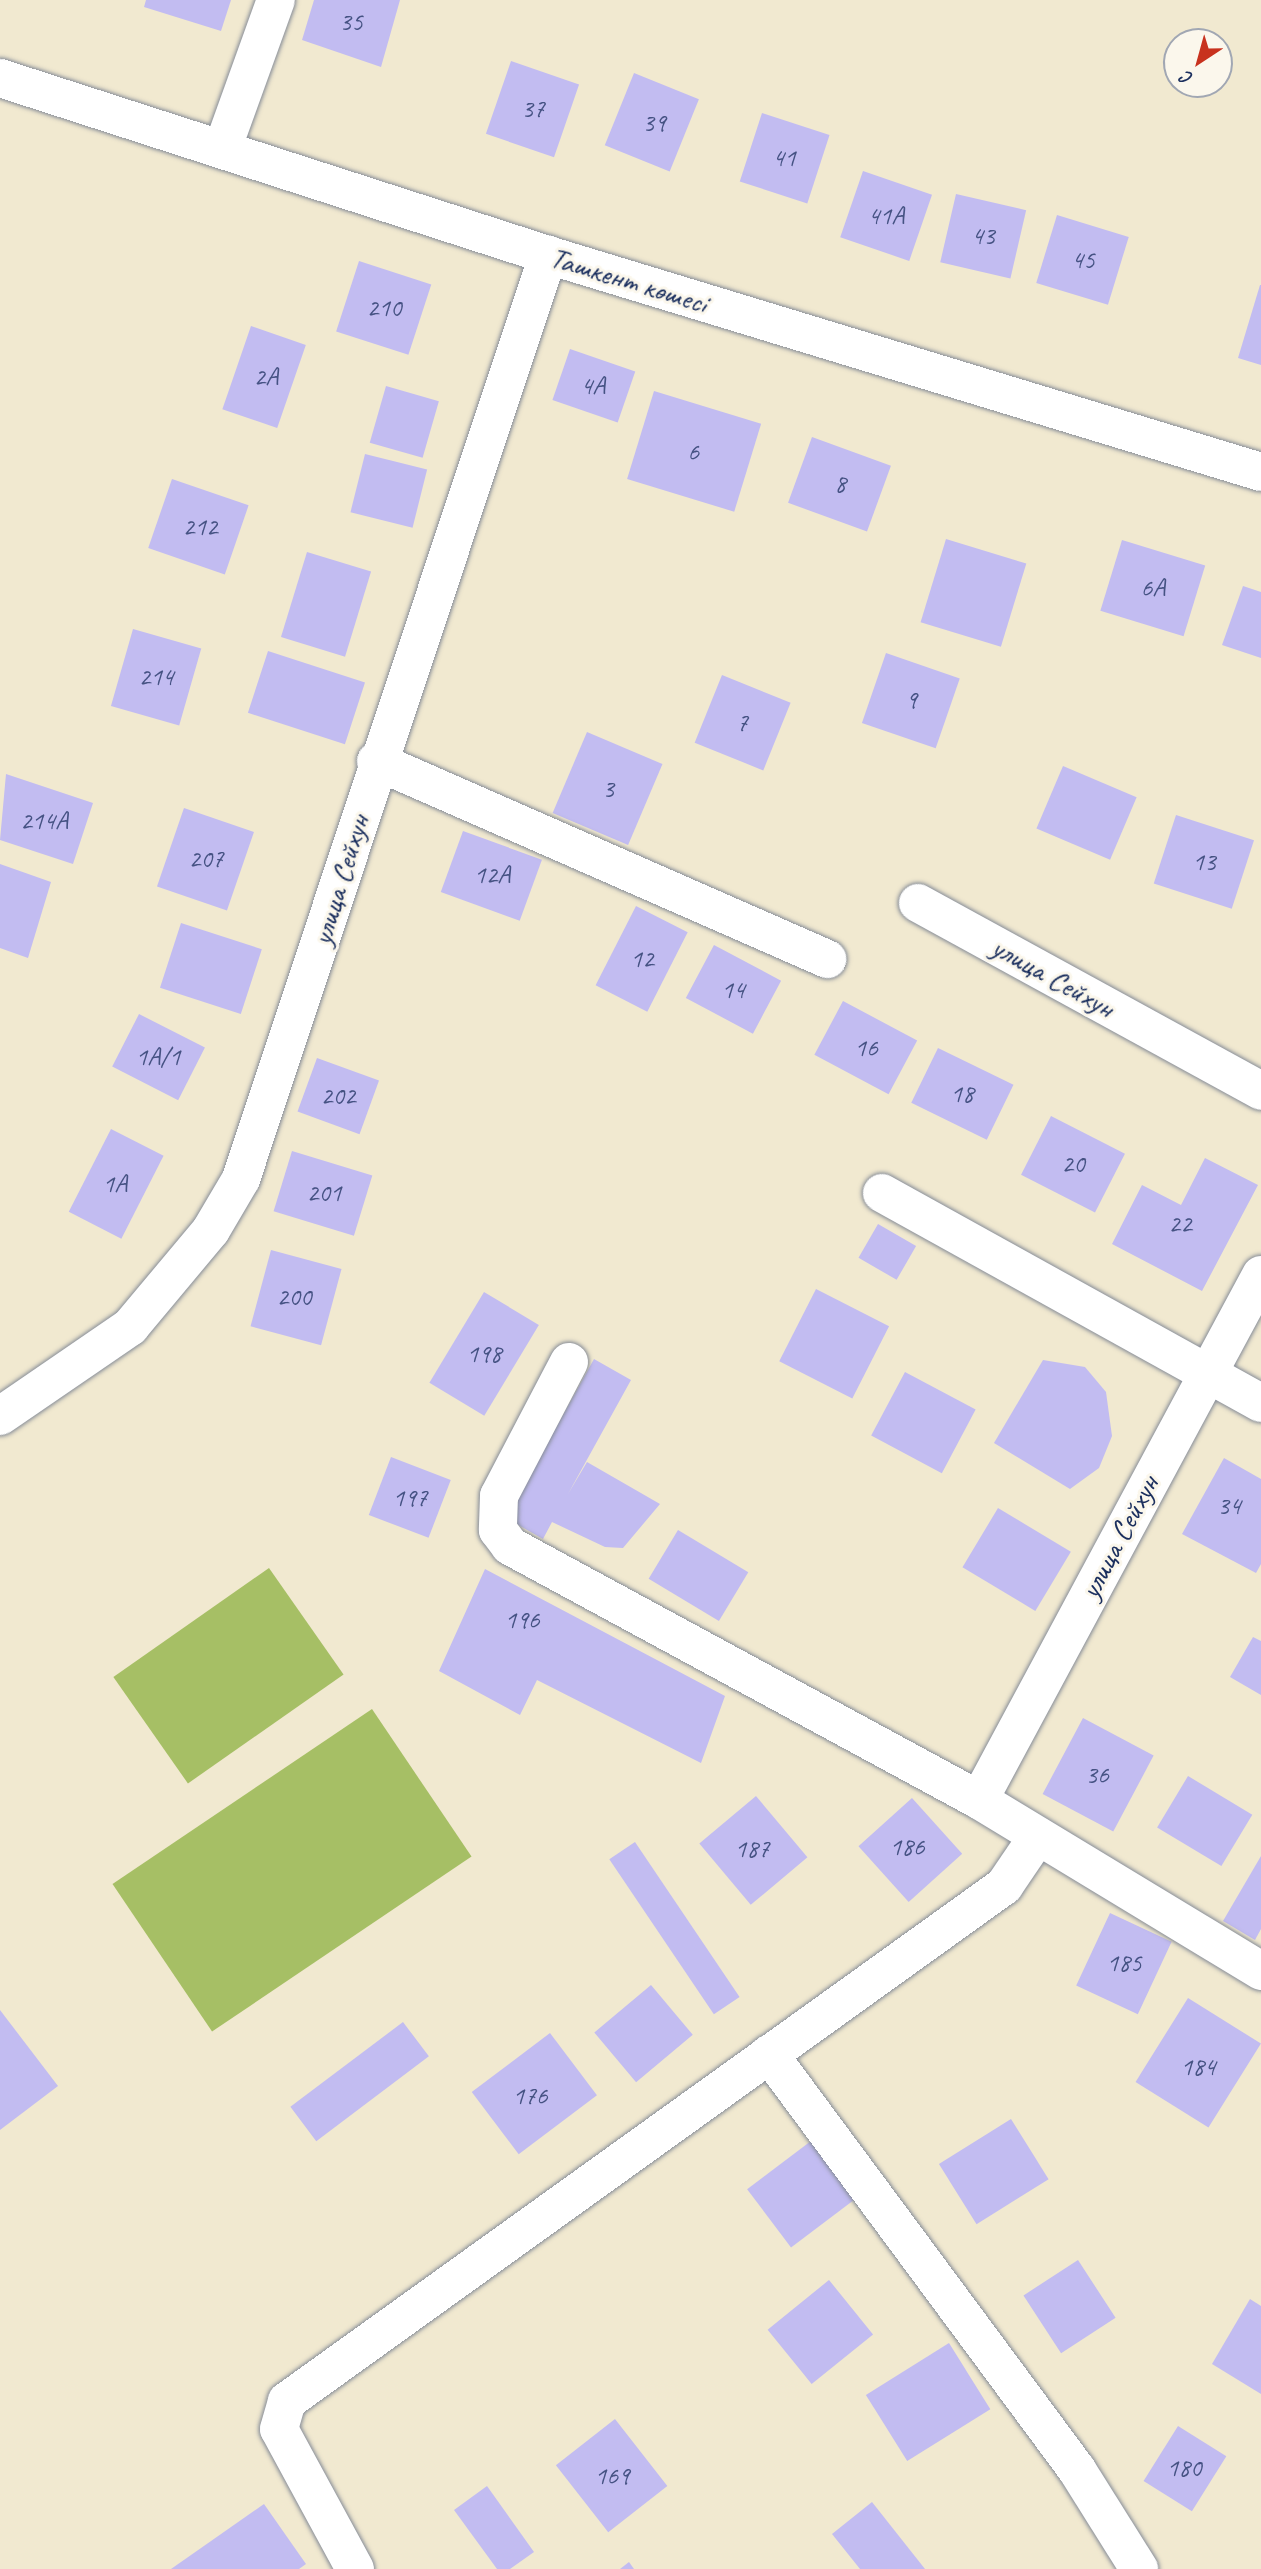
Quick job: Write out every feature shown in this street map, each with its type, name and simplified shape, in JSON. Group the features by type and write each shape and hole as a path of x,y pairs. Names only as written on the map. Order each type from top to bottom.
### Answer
{"street":[{"path":"223,147 276,0"},
{"name":"Ташкент көшесі","path":"0,78 223,147 548,255 1261,472"},
{"name":"улица Сейхун","path":"0,1416 130,1327 211,1230 241,1179 376,761 548,255"},
{"path":"376,761 827,959"},
{"name":"улица Сейхун","path":"918,903 1261,1091"},
{"path":"881,1192 1261,1403"},
{"name":"улица Сейхун","path":"979,1800 1261,1275"},
{"path":"569,1363 499,1496 498,1530 510,1546 979,1800 1036,1839 1261,1971"},
{"path":"355,2569 279,2429 287,2401 1004,1886 1036,1839"},
{"path":"769,2054 1077,2470 1139,2569"}],"green space":[{"path":"269,1568 344,1674 188,1783 113,1677"},
{"path":"372,1709 472,1857 212,2032 113,1884"}],"building":[{"path":"146,0 231,0 221,31 144,7"},
{"path":"314,0 400,0 381,67 302,40"},
{"path":"511,61 579,84 554,157 486,134"},
{"path":"634,73 699,99 670,172 605,145"},
{"path":"762,113 830,135 807,203 740,181"},
{"path":"863,171 932,195 909,261 840,237"},
{"path":"956,194 1026,210 1010,278 940,262"},
{"path":"1057,215 1129,237 1108,305 1036,283"},
{"path":"359,261 431,284 408,355 336,331"},
{"path":"1261,285 1261,365 1238,358"},
{"path":"251,326 306,345 277,428 222,409"},
{"path":"570,349 635,371 618,423 552,400"},
{"path":"386,386 439,401 423,458 370,443"},
{"path":"654,391 761,424 734,512 627,479"},
{"path":"812,437 891,466 867,532 788,503"},
{"path":"365,454 427,469 413,528 350,512"},
{"path":"172,479 249,505 225,574 148,548"},
{"path":"946,539 1026,564 1001,647 921,622"},
{"path":"1122,540 1205,565 1184,636 1100,611"},
{"path":"307,552 371,572 345,657 281,637"},
{"path":"1243,586 1261,592 1261,658 1222,645"},
{"path":"133,629 201,649 179,725 111,706"},
{"path":"268,651 365,683 345,744 248,713"},
{"path":"886,653 960,678 936,748 862,723"},
{"path":"722,675 791,703 763,770 695,743"},
{"path":"587,732 662,764 628,845 553,813"},
{"path":"1063,766 1137,797 1110,860 1036,829"},
{"path":"6,774 93,803 73,864 0,840"},
{"path":"184,808 254,832 227,911 157,886"},
{"path":"1176,815 1254,840 1232,909 1154,883"},
{"path":"463,831 542,860 520,921 441,892"},
{"path":"0,864 51,882 28,958 0,948"},
{"path":"636,906 688,932 647,1012 596,985"},
{"path":"181,923 262,949 241,1014 160,988"},
{"path":"714,945 781,981 753,1034 686,998"},
{"path":"843,1001 917,1040 889,1094 814,1055"},
{"path":"139,1014 205,1048 178,1100 112,1067"},
{"path":"938,1048 1013,1085 987,1140 911,1103"},
{"path":"317,1058 379,1081 360,1134 298,1112"},
{"path":"1051,1116 1125,1154 1095,1212 1021,1175"},
{"path":"111,1129 164,1156 121,1239 69,1212"},
{"path":"292,1151 372,1176 354,1236 274,1211"},
{"path":"1205,1158 1258,1185 1202,1291 1112,1244 1142,1185 1181,1205"},
{"path":"878,1224 916,1246 897,1280 858,1258"},
{"path":"271,1250 342,1269 321,1345 251,1326"},
{"path":"816,1289 889,1326 852,1398 779,1361"},
{"path":"484,1292 539,1325 484,1416 429,1383"},
{"path":"594,1359 631,1380 568,1494 587,1462 660,1504 623,1548 605,1547 552,1522 543,1539 506,1518"},
{"path":"1043,1360 1085,1367 1106,1392 1112,1436 1099,1468 1070,1489 994,1443"},
{"path":"905,1372 976,1410 942,1473 871,1436"},
{"path":"391,1457 451,1480 429,1538 369,1515"},
{"path":"1224,1458 1261,1479 1261,1564 1256,1573 1182,1534"},
{"path":"998,1508 1071,1552 1035,1611 962,1567"},
{"path":"678,1530 748,1572 719,1621 649,1579"},
{"path":"485,1569 725,1696 701,1763 537,1680 520,1715 439,1671"},
{"path":"1253,1637 1261,1641 1261,1695 1230,1677"},
{"path":"1083,1718 1154,1756 1113,1831 1043,1794"},
{"path":"1188,1776 1252,1815 1221,1866 1157,1827"},
{"path":"756,1796 807,1857 751,1905 699,1844"},
{"path":"912,1798 962,1854 909,1902 858,1846"},
{"path":"635,1842 740,1997 714,2014 609,1859"},
{"path":"1261,1856 1261,1929 1255,1940 1223,1921"},
{"path":"1110,1913 1172,1942 1138,2014 1076,1986"},
{"path":"651,1985 693,2035 636,2082 594,2033"},
{"path":"1188,1998 1261,2044 1208,2128 1136,2082"},
{"path":"0,2010 58,2086 0,2130"},
{"path":"403,2022 429,2056 316,2141 290,2107"},
{"path":"550,2033 597,2095 519,2154 472,2092"},
{"path":"1011,2119 1049,2179 977,2224 939,2164"},
{"path":"811,2141 855,2199 791,2247 747,2189"},
{"path":"1078,2260 1116,2318 1061,2353 1023,2295"},
{"path":"829,2280 873,2334 812,2384 768,2330"},
{"path":"1250,2299 1261,2306 1261,2394 1212,2364"},
{"path":"949,2343 990,2409 907,2461 866,2395"},
{"path":"615,2419 667,2486 608,2532 556,2465"},
{"path":"1178,2426 1226,2456 1192,2511 1144,2481"},
{"path":"487,2486 534,2552 510,2569 497,2569 454,2510"},
{"path":"872,2502 925,2569 860,2569 832,2534"},
{"path":"264,2504 306,2564 299,2569 171,2569"},
{"path":"629,2562 634,2569 620,2569"}]}
